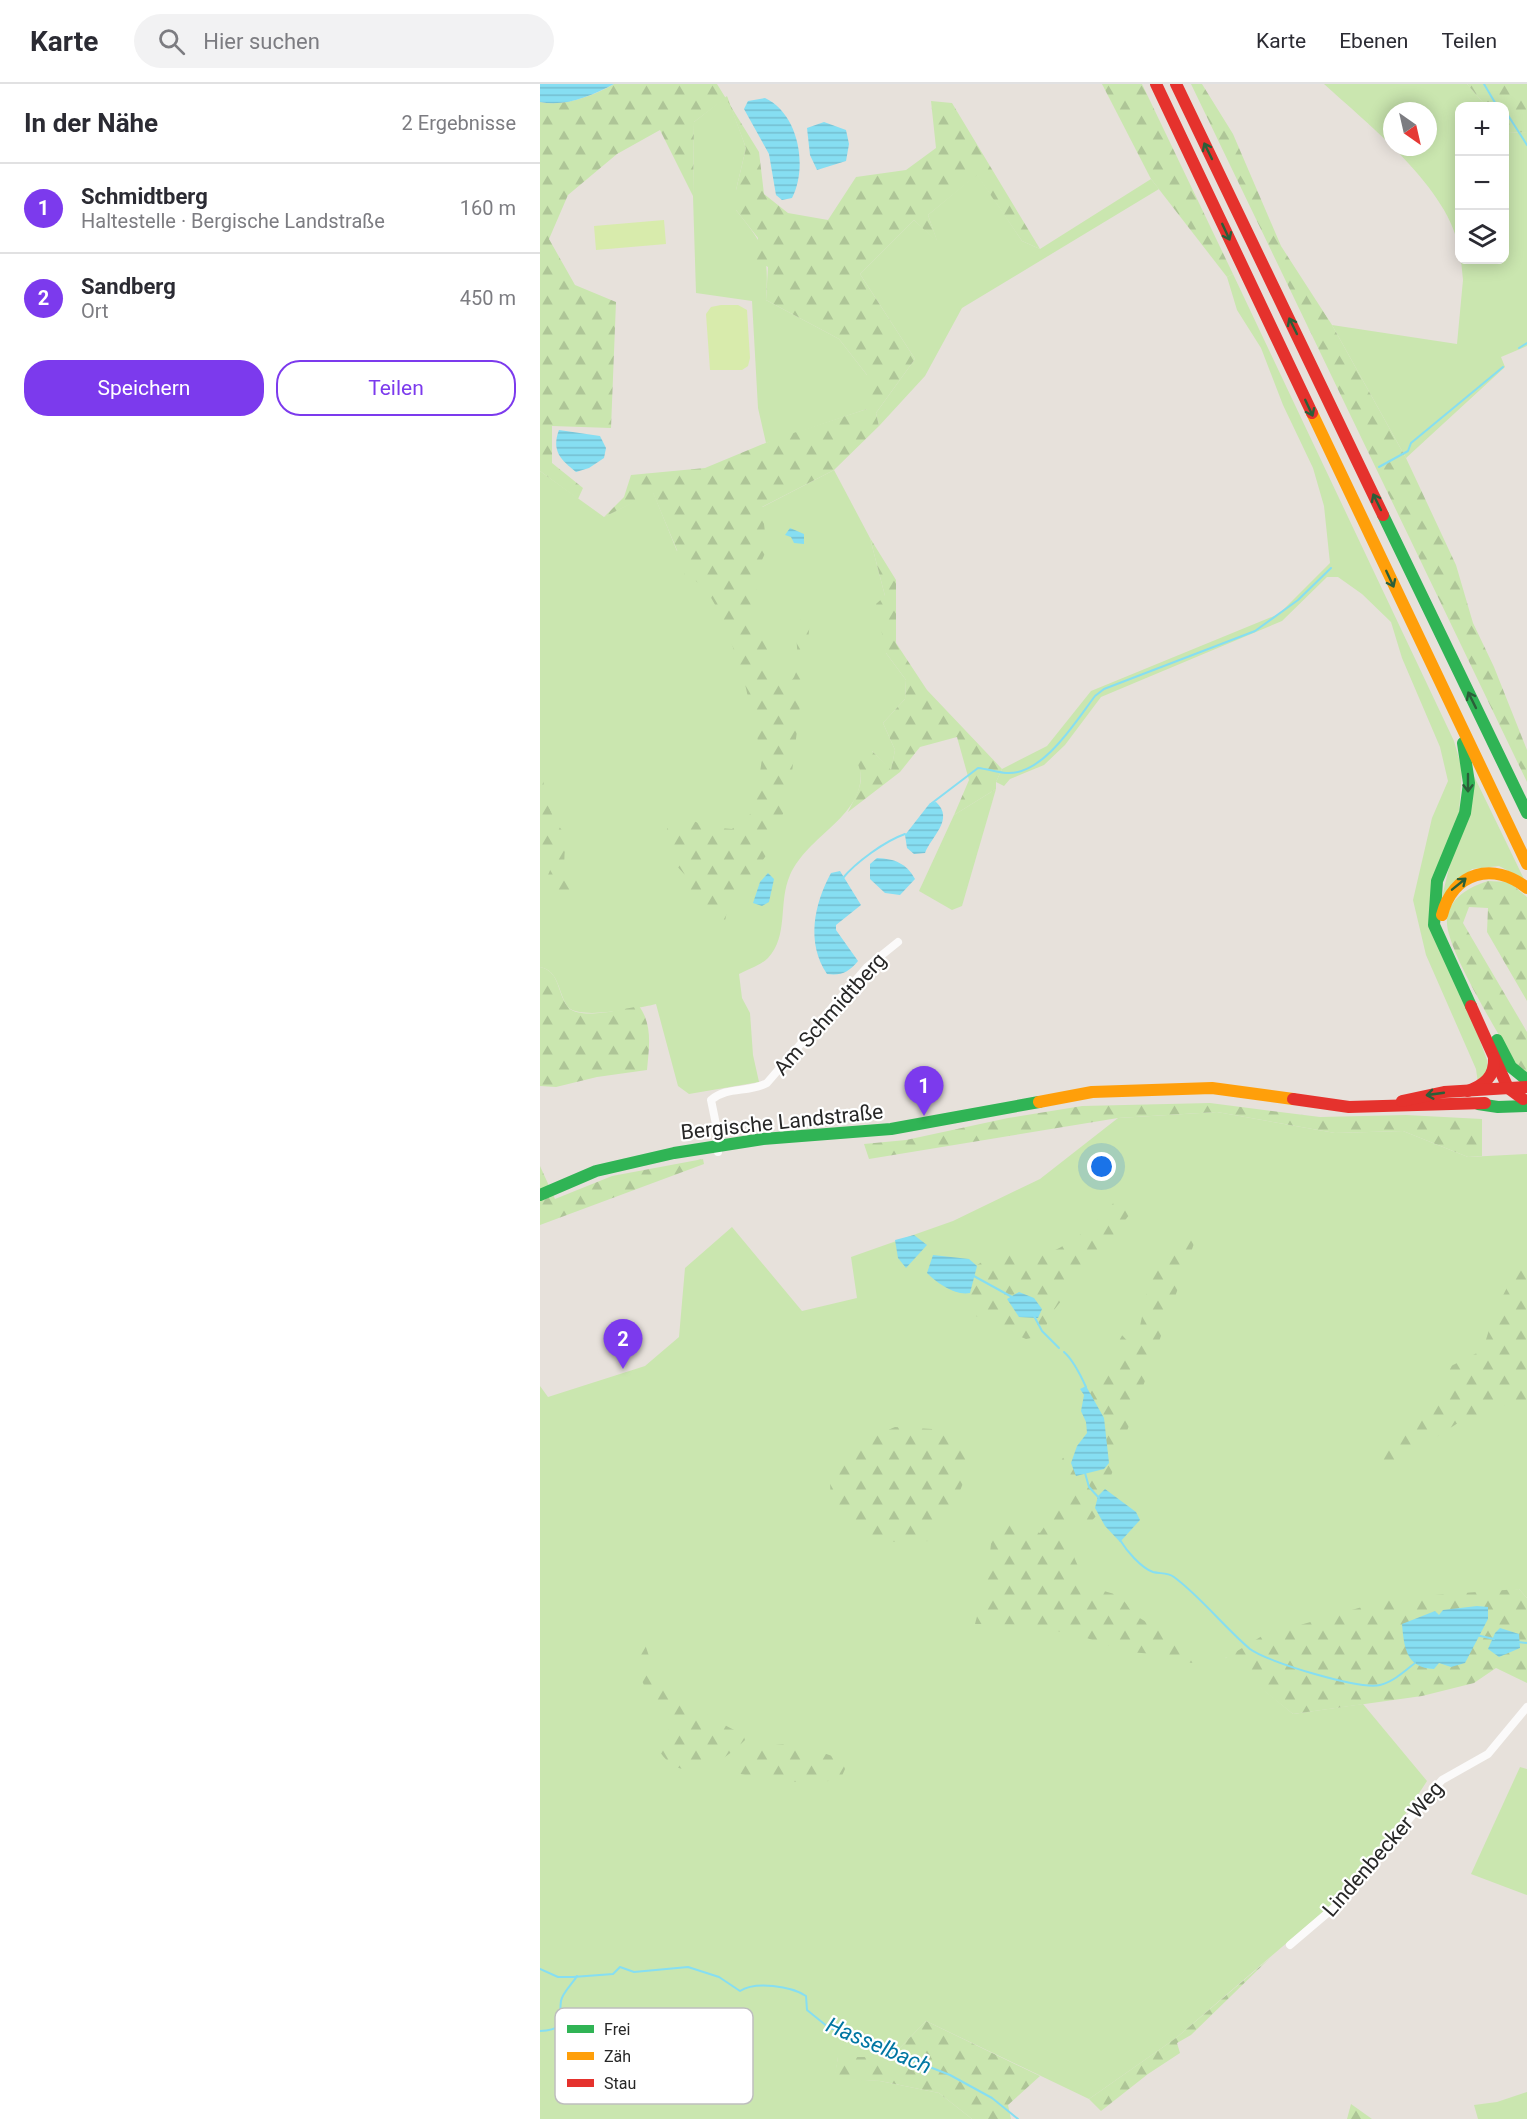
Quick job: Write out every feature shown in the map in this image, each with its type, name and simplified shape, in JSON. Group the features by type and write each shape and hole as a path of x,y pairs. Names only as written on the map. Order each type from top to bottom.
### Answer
{"main road":[{"path":"1156,84 1527,864"},
{"path":"1176,84 1527,813"},
{"path":"1460,726 1469,783 1466,813 1437,881 1434,925 1508,1088 1526,1097"},
{"path":"1497,753 1510,761 1527,795"},
{"path":"1527,888 1508,875 1488,873 1470,876 1455,887 1446,900 1442,924 1445,942 1508,1061 1516,1073 1527,1080"},
{"path":"1468,1091 1490,1078 1495,1067 1493,1055"},
{"name":"Bergische Landstraße","path":"540,1195 603,1169 763,1139 879,1131 1063,1096 1110,1090 1212,1088 1334,1106 1478,1104 1498,1107 1526,1097"},
{"name":"Bergische Landstraße","path":"1390,1105 1426,1095 1508,1088"}],"street":[{"name":"Am Schmidtberg","path":"718,1149 711,1100 721,1092 748,1090 767,1083 867,967 898,942"},
{"name":"Lindenbecker Weg","path":"1290,1945 1337,1905 1442,1780 1488,1754 1527,1707"}],"green space":[{"path":"614,84 717,84 726,98 694,122 693,196 660,130 617,154 568,195 549,239 575,285 616,302 611,428 552,426 552,463 583,488 578,499 540,471 540,102 568,102 597,93"},
{"path":"1102,84 1142,84 1233,274 1227,277 1151,179"},
{"path":"1191,84 1202,84 1233,134 1281,246 1332,325 1406,458 1456,565 1473,623 1494,667 1527,750 1527,782"},
{"path":"1324,84 1467,84 1483,102 1455,102 1455,235 1441,204 1401,156 1437,156 1437,102 1383,102 1383,137"},
{"path":"1467,84 1527,84 1527,132 1509,133 1509,102 1483,102"},
{"path":"727,96 746,148 736,190 736,210 763,251 767,271 766,300 839,339 867,375 867,409 766,443 758,408 752,301 696,293 693,196 694,122"},
{"path":"931,101 952,103 1040,249 1022,241 977,175 928,215 938,243 914,220 860,274 915,359 876,413 879,426 834,470 762,507 767,549 762,560 752,616 767,649 776,679 783,686 793,678 797,669 798,626 807,612 810,615 809,631 789,797 770,850 727,911 724,926 721,929 709,909 692,896 686,876 674,863 667,829 674,818 685,817 707,827 732,829 754,811 762,759 743,675 722,617 709,594 694,579 685,576 682,562 653,493 604,517 624,497 631,475 705,468 775,439 867,409 867,375 839,339 766,300 768,267 755,260 758,238 736,210 736,190 746,148 730,105 759,152 764,194 788,213 828,220 856,177 906,170 936,148"},
{"path":"1527,132 1527,346 1501,357 1505,367 1406,458 1332,325 1457,344 1463,280 1461,264 1509,264 1509,133"},
{"path":"977,174 1022,241 1040,249 1151,179 1159,189 962,308 925,376 879,426 876,413 915,359 860,274 914,220 937,241 928,215"},
{"path":"664,220 666,244 596,250 594,226"},
{"path":"1233,274 1454,741 1462,769 1459,813 1431,905 1487,1060 1488,1069 1478,1083 1476,1069 1426,955 1413,900 1432,818 1448,781 1440,747 1402,658 1391,622 1362,594 1338,577 1327,577 1282,621 1101,697 1065,745 1044,765 1010,779 1004,786 996,782 1002,769 1047,746 1091,691 1279,614 1330,563 1324,506 1313,468 1283,405 1261,348 1237,310 1227,277"},
{"path":"738,305 747,310 750,358 748,366 742,370 710,370 706,314 711,307"},
{"path":"834,470 870,538 885,596 886,653 906,680 905,699 883,723 895,750 891,771 872,751 860,767 860,784 855,798 846,811 799,860 790,875 784,896 779,940 774,949 765,961 739,974 742,998 750,1013 753,1055 759,1082 689,1094 678,1086 656,1004 610,1012 574,1011 565,1002 555,978 547,969 540,967 540,471 604,517 653,492 677,551"},
{"path":"870,538 896,580 896,643 927,690 1002,769 996,782 996,789 954,815 969,780 957,737 920,747 900,772 848,812 858,792 861,778 858,763 847,743 872,751 891,770 895,750 883,723 905,699 906,680 886,653 876,604 885,596"},
{"path":"540,755 543,764 545,795 553,817 567,836 565,868 568,883 575,897 571,904 551,896 546,880 553,863 540,854"},
{"path":"1472,772 1524,879 1499,866 1472,869 1442,897"},
{"path":"996,789 962,906 952,910 919,891 954,815"},
{"path":"1488,881 1509,882 1527,897 1527,1001 1487,932 1488,908 1469,907 1463,923 1527,1032 1527,1072 1519,1070 1489,1017 1455,951 1449,933 1447,920 1452,905 1467,890"},
{"path":"540,967 552,973 565,1003 575,1011 603,1013 639,1006 648,1029 647,1070 597,1077 556,1087 540,1086"},
{"path":"1210,1103 1320,1117 1406,1115 1482,1119 1482,1156 1468,1157 1403,1131 1335,1133 1217,1112 1118,1118 869,1159 864,1144 906,1140 1008,1118 1082,1106"},
{"path":"1217,1112 1335,1133 1403,1131 1468,1157 1527,1154 1527,1598 1519,1589 1225,1658 1293,1714 1363,1704 1427,1781 1387,1842 1339,1898 1176,2038 1089,2099 926,2021 891,2057 838,2057 835,2078 880,2081 939,2093 972,2119 540,2119 540,1386 548,1397 645,1366 679,1337 685,1268 732,1227 802,1311 857,1298 851,1257 953,1221 1040,1179 1118,1118"},
{"path":"703,1159 704,1164 540,1225 540,1166 555,1199 612,1176"},
{"path":"1117,1199 1130,1214 1054,1310 1041,1336 1026,1339 976,1316 966,1302 977,1265 1000,1251 1024,1258 1040,1256 1053,1251 1077,1237"},
{"path":"1201,1224 1097,1515 1087,1526 1067,1521 1067,1528 1074,1557 1088,1582 1097,1589 1120,1597 1135,1615 1179,1639 1201,1655 1196,1663 1177,1662 1156,1654 1127,1652 1081,1636 1028,1625 975,1624 987,1579 993,1526 1000,1519 1040,1533 1068,1492 1060,1480 1062,1459 1071,1450 1088,1470 1081,1412 1082,1371 1098,1380 1116,1353 1113,1339 1121,1334 1134,1348 1151,1277 1158,1262 1167,1248"},
{"path":"1527,1258 1527,1409 1505,1405 1461,1421 1410,1454 1379,1469 1388,1445 1398,1429 1430,1408 1441,1393 1451,1366 1483,1350 1500,1301"},
{"path":"895,1427 951,1430 968,1442 972,1461 953,1508 932,1541 877,1542 831,1505 830,1481 855,1444"},
{"path":"1519,1589 1527,1598 1527,1683 1496,1668 1474,1683 1422,1696 1293,1714 1224,1659 1262,1636 1393,1598"},
{"path":"644,1642 658,1676 665,1684 698,1709 743,1734 745,1740 736,1749 714,1763 691,1770 680,1769 670,1763 660,1752 668,1736 667,1722 647,1691 639,1673 637,1655"},
{"path":"794,1743 841,1759 845,1769 841,1778 829,1781 800,1782 768,1779 727,1771 749,1752"},
{"path":"1520,1767 1527,1769 1527,1895 1471,1874"},
{"path":"1270,1958 1191,2035 1177,2043 1180,2053 1148,2074 1101,2111 1089,2099 1176,2038"},
{"path":"926,2021 1040,2076 1008,2105 1011,2119 972,2119 939,2093 880,2081 834,2079 838,2057 891,2057"},
{"path":"1527,2092 1527,2119 1478,2119 1474,2105 1497,2102"},
{"path":"1351,2104 1372,2119 1347,2119"}],"water":[{"path":"540,84 614,84 569,102 550,103 540,102"},
{"path":"765,98 786,116 797,142 799,172 792,198 782,200 776,195 769,154 744,109 748,101"},
{"path":"824,122 846,130 849,144 846,161 817,170 810,155 807,128"},
{"path":"559,430 600,436 606,448 604,458 589,468 576,472 559,454 556,444"},
{"path":"790,528 804,534 804,544 794,543 791,537 785,535"},
{"path":"936,802 943,815 940,828 925,853 914,854 907,848 905,835 930,803"},
{"path":"877,858 899,863 908,869 915,879 900,895 885,893 870,879 870,864"},
{"path":"840,871 861,905 836,925 836,930 858,961 844,972 827,974 816,950 815,924 820,897 825,885 831,873"},
{"path":"768,873 774,879 769,902 762,906 753,903 760,882"},
{"path":"914,1235 927,1245 906,1268 898,1258 895,1240"},
{"path":"933,1255 969,1259 977,1266 970,1293 952,1291 927,1273"},
{"path":"1019,1292 1034,1298 1042,1309 1038,1318 1019,1317 1007,1299"},
{"path":"1086,1386 1104,1418 1109,1463 1104,1469 1076,1476 1071,1463 1077,1446 1087,1433 1086,1422 1081,1411 1084,1395 1080,1389"},
{"path":"1105,1489 1136,1512 1140,1520 1120,1542 1105,1526 1095,1508 1098,1496"},
{"path":"1488,1607 1488,1619 1465,1663 1451,1667 1439,1663 1434,1669 1425,1668 1417,1665 1408,1655 1402,1624 1435,1611 1439,1615 1443,1610"},
{"path":"1500,1628 1519,1634 1520,1648 1499,1657 1488,1649 1495,1633"}],"waterway":[{"path":"1484,84 1495,102"},
{"path":"1509,117 1527,145"},
{"path":"1519,348 1527,343"},
{"path":"1379,467 1408,451 1411,443 1503,367"},
{"path":"932,803 978,768 1006,773 1020,772 1033,766 1057,745 1095,696 1104,689 1255,631 1298,600 1331,568"},
{"path":"842,879 871,853 905,834"},
{"path":"972,1275 1012,1297"},
{"path":"1034,1316 1042,1331 1059,1348"},
{"path":"1064,1352 1086,1387"},
{"path":"1085,1473 1089,1487 1099,1498"},
{"path":"1120,1540 1144,1567 1153,1572 1174,1577 1250,1649 1275,1661 1314,1674 1369,1685 1380,1685 1390,1681 1415,1663"},
{"path":"1476,1635 1494,1639"},
{"path":"1518,1642 1527,1643"},
{"name":"Hasselbach","path":"540,1969 558,1977 573,1977 613,1974 620,1967 634,1972 688,1967 719,1977 740,1991 755,1986 773,1986 791,1990 806,1996 807,2010 828,2027 950,2075 992,2098 1018,2119"},
{"name":"Hasselbach","path":"560,2008 565,1991 577,1976"},
{"name":"Hasselbach","path":"540,2031 555,2028"}],"traffic: fast":[{"path":"1383,515 1527,813"},
{"path":"1463,743 1469,783 1465,813 1437,881 1434,925 1471,1006"},
{"path":"1497,1040 1511,1067 1527,1080"},
{"path":"540,1195 596,1171 674,1153 763,1139 891,1129 1039,1102"},
{"path":"1478,1104 1498,1107 1527,1106"}],"traffic: slow":[{"path":"1312,413 1527,864"},
{"path":"1442,915 1447,900 1455,889 1465,880 1476,875 1488,873 1501,875 1527,888"},
{"path":"1039,1102 1092,1092 1212,1088 1293,1099"}],"traffic: jam":[{"path":"1156,84 1312,413"},
{"path":"1176,84 1383,515"},
{"path":"1471,1006 1508,1088 1523,1099"},
{"path":"1468,1091 1487,1079 1493,1070 1494,1058"},
{"path":"1402,1101 1444,1092 1527,1087"},
{"path":"1293,1099 1349,1107 1485,1103"}],"place":[{"name":"Schmidtberg","path":"924,1116"},
{"name":"Sandberg","path":"623,1369"}]}
